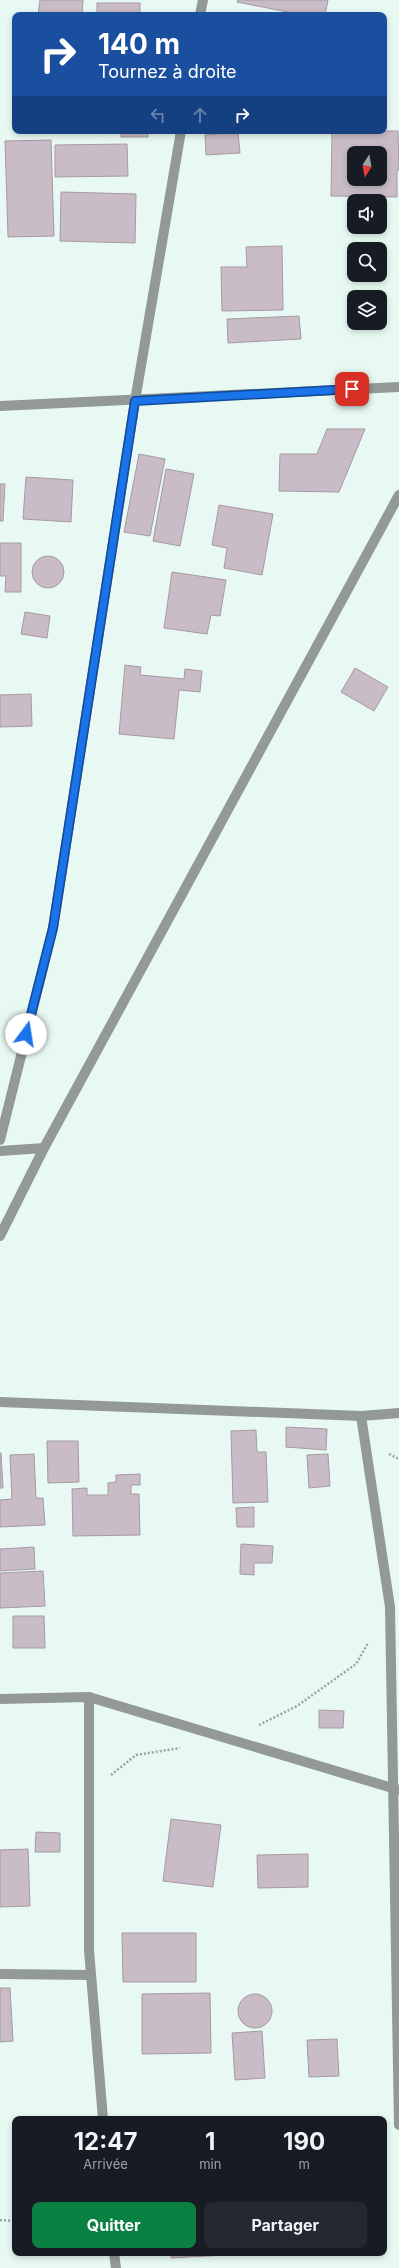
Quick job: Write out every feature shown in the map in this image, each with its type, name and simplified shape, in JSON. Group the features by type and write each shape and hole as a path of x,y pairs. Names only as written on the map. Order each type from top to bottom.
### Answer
{"street":[{"path":"201,12 203,0"},
{"path":"0,1140 53,928 135,401 180,134"},
{"path":"0,406 135,401 399,387"},
{"path":"0,1236 44,1148 399,495"},
{"path":"0,1151 44,1148"},
{"path":"0,1402 361,1416 399,1413"},
{"path":"361,1416 390,1607 397,1791 399,2125"},
{"path":"390,1607 399,1618"},
{"path":"0,1699 89,1697 397,1791"},
{"path":"89,1697 91,1975 103,2116"},
{"path":"0,1974 91,1975"},
{"path":"114,2256 116,2268"}],"path":[{"path":"230,1740 297,1706 356,1664 371,1639"},
{"path":"89,1793 136,1755 183,1748"},
{"path":"0,2220 12,2221"}],"building":[{"path":"40,0 83,0 82,12 38,12"},
{"path":"238,0 328,0 326,12 288,12 237,2"},
{"path":"97,3 140,3 140,12 97,12"},
{"path":"387,131 398,131 399,170 397,170 397,197 387,197 387,194 347,194 347,196 331,196 332,134 387,134"},
{"path":"121,134 148,134 148,137 121,137"},
{"path":"238,134 240,153 206,155 205,135"},
{"path":"51,140 54,236 8,237 5,141"},
{"path":"127,144 128,176 55,177 55,145"},
{"path":"61,192 136,194 135,243 60,241"},
{"path":"282,246 283,310 222,311 221,267 247,267 246,247"},
{"path":"299,316 301,339 228,343 227,319"},
{"path":"327,429 365,429 339,492 279,491 280,454 317,454"},
{"path":"139,454 165,459 150,536 124,532"},
{"path":"166,469 194,474 180,546 153,541"},
{"path":"26,477 73,480 71,522 23,519"},
{"path":"0,484 5,484 3,521 0,521"},
{"path":"219,505 273,514 262,575 224,568 227,548 212,545"},
{"path":"0,543 21,543 21,592 5,592 6,576 0,576"},
{"path":"45,556 51,556 60,560 64,572 60,584 51,588 45,588 36,584 32,575 32,569 36,560"},
{"path":"172,572 226,580 220,616 211,615 207,634 164,628"},
{"path":"25,612 50,616 47,638 21,634"},
{"path":"125,665 141,667 140,675 184,679 185,669 202,671 200,692 179,690 174,739 119,734"},
{"path":"355,668 388,687 374,711 341,692"},
{"path":"31,694 32,726 0,727 0,695"},
{"path":"286,1427 327,1429 326,1450 286,1447"},
{"path":"256,1430 257,1452 266,1452 268,1502 233,1503 231,1431"},
{"path":"47,1441 78,1441 79,1482 48,1483"},
{"path":"1,1453 3,1488 0,1488"},
{"path":"34,1454 36,1498 43,1498 45,1525 0,1527 0,1500 12,1499 10,1455"},
{"path":"328,1454 330,1486 309,1488 307,1455"},
{"path":"140,1474 140,1485 131,1485 131,1494 139,1494 140,1535 73,1536 72,1489 87,1488 87,1495 108,1495 108,1483 116,1482 116,1475"},
{"path":"254,1507 254,1527 237,1527 236,1508"},
{"path":"241,1544 273,1546 272,1563 254,1563 254,1575 240,1574"},
{"path":"34,1547 35,1569 0,1571 0,1549"},
{"path":"43,1571 45,1606 0,1608 0,1573"},
{"path":"13,1616 44,1616 45,1648 13,1648"},
{"path":"319,1710 344,1711 343,1728 319,1728"},
{"path":"171,1819 221,1825 213,1887 163,1881"},
{"path":"36,1832 60,1833 60,1852 35,1852"},
{"path":"28,1849 30,1906 0,1907 0,1850"},
{"path":"308,1854 308,1887 258,1888 257,1855"},
{"path":"122,1933 196,1933 196,1982 123,1982"},
{"path":"0,1988 10,1988 13,2041 0,2042"},
{"path":"210,1993 211,2053 142,2054 142,1994"},
{"path":"255,1994 261,1995 267,1999 271,2005 271,2017 267,2023 261,2027 255,2028 249,2027 243,2023 239,2017 238,2011 239,2005 243,1999 249,1995"},
{"path":"262,2031 265,2078 235,2080 232,2033"},
{"path":"337,2039 339,2076 309,2077 307,2040"},
{"path":"171,2256 207,2256 171,2258"}],"route":[{"path":"26,1034 53,928 135,401 352,389"}]}
